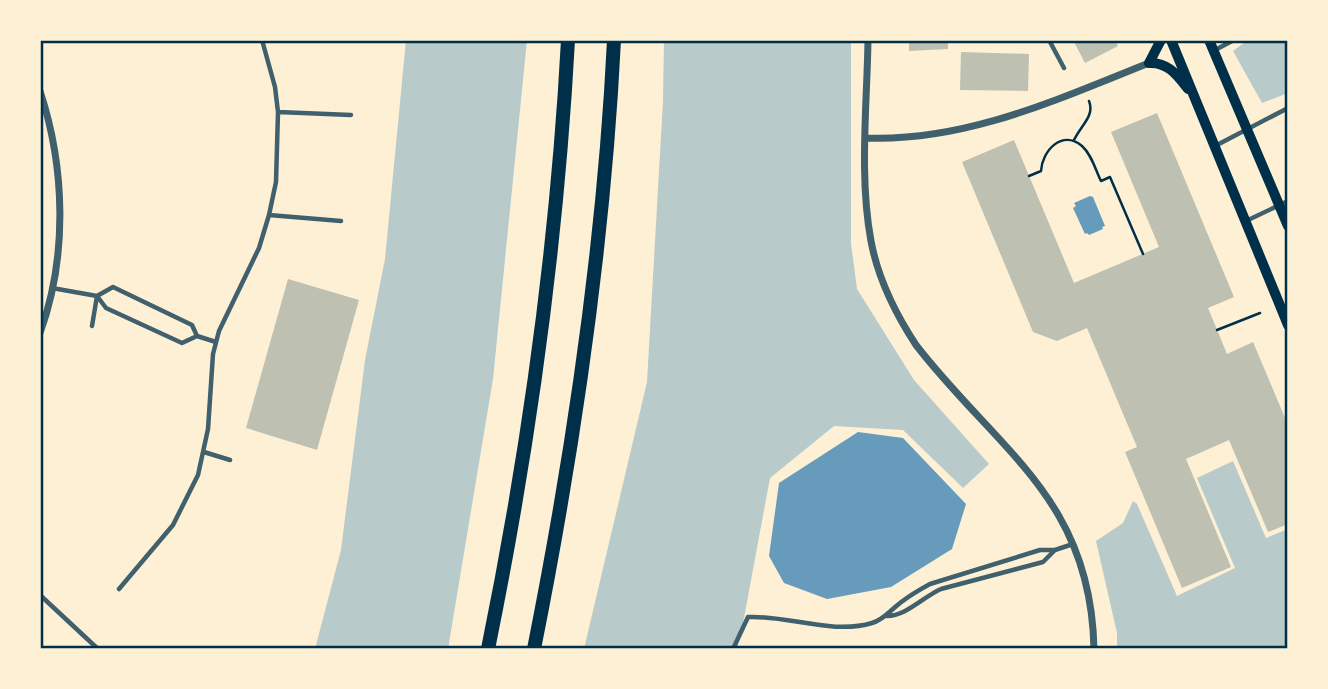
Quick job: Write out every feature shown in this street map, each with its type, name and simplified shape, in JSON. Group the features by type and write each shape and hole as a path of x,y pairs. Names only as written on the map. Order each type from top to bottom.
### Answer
{"highway":[{"path":"488,649 518,492 544,313 557,191 568,40"},
{"path":"534,649 565,486 589,323 602,208 614,40"}],"main road":[{"path":"1149,63 1161,40"},
{"path":"1171,40 1288,325"},
{"path":"1212,45 1247,130 1284,203 1288,226"},
{"path":"1149,63 1158,62 1166,66 1196,100"}],"street":[{"path":"868,40 867,216 884,283 901,321 928,360 1037,480 1074,543 1091,606 1094,649"},
{"path":"866,138 896,139 948,133 1049,103 1149,63"},
{"path":"40,91 53,141 58,177 59,225 52,288 40,332"}],"lane":[{"path":"119,589 173,524 198,475 204,452 216,342 259,248 269,215 276,182 278,112 275,87 262,40"},
{"path":"1049,40 1064,68"},
{"path":"1212,45 1234,40"},
{"path":"1215,146 1288,108"},
{"path":"278,112 351,115"},
{"path":"1245,221 1284,203"},
{"path":"269,215 341,221"},
{"path":"52,288 97,296 113,286 192,325 197,336"},
{"path":"92,326 97,296"},
{"path":"97,296 106,308 182,344 197,336 216,342"},
{"path":"204,452 230,460"},
{"path":"733,649 748,617 765,616 841,627 873,623 887,616 908,597 930,584 1040,550 1055,550 1074,543"},
{"path":"887,616 897,616 941,589 1043,562 1055,550"},
{"path":"40,595 98,649"}],"path":[{"path":"1074,141 1082,123 1091,114 1089,100"},
{"path":"1029,176 1041,172 1043,157 1050,147 1064,140 1074,141 1090,154 1101,181 1110,177 1143,254"},
{"path":"1217,330 1260,313"}],"shaded area":[{"path":"406,40 527,40 493,379 448,649 315,649 341,550 365,360 385,259"},
{"path":"664,40 851,40 851,243 857,289 914,380 989,464 963,488 903,430 834,426 770,478 737,649 584,649 647,382"},
{"path":"1248,40 1288,40 1288,93 1262,103 1233,51"},
{"path":"1233,461 1266,538 1288,529 1288,649 1117,649 1117,633 1096,541 1123,523 1133,501 1137,504 1177,596 1235,568 1197,478"}],"water":[{"path":"1093,197 1105,226 1089,235 1085,234 1073,208 1076,206 1074,203"},
{"path":"858,432 903,438 966,504 952,549 891,587 827,599 784,583 769,556 779,483"}],"building":[{"path":"909,40 948,40 948,49 909,51"},
{"path":"1073,40 1115,40 1118,46 1085,63"},
{"path":"961,52 1029,54 1028,91 960,90"},
{"path":"1157,113 1234,297 1208,308 1227,354 1253,342 1288,425 1288,524 1268,532 1229,440 1186,459 1231,567 1182,588 1125,452 1137,447 1087,328 1057,341 1033,332 962,162 1014,140 1074,283 1159,247 1111,132"},
{"path":"288,279 359,300 317,450 246,428"}]}
